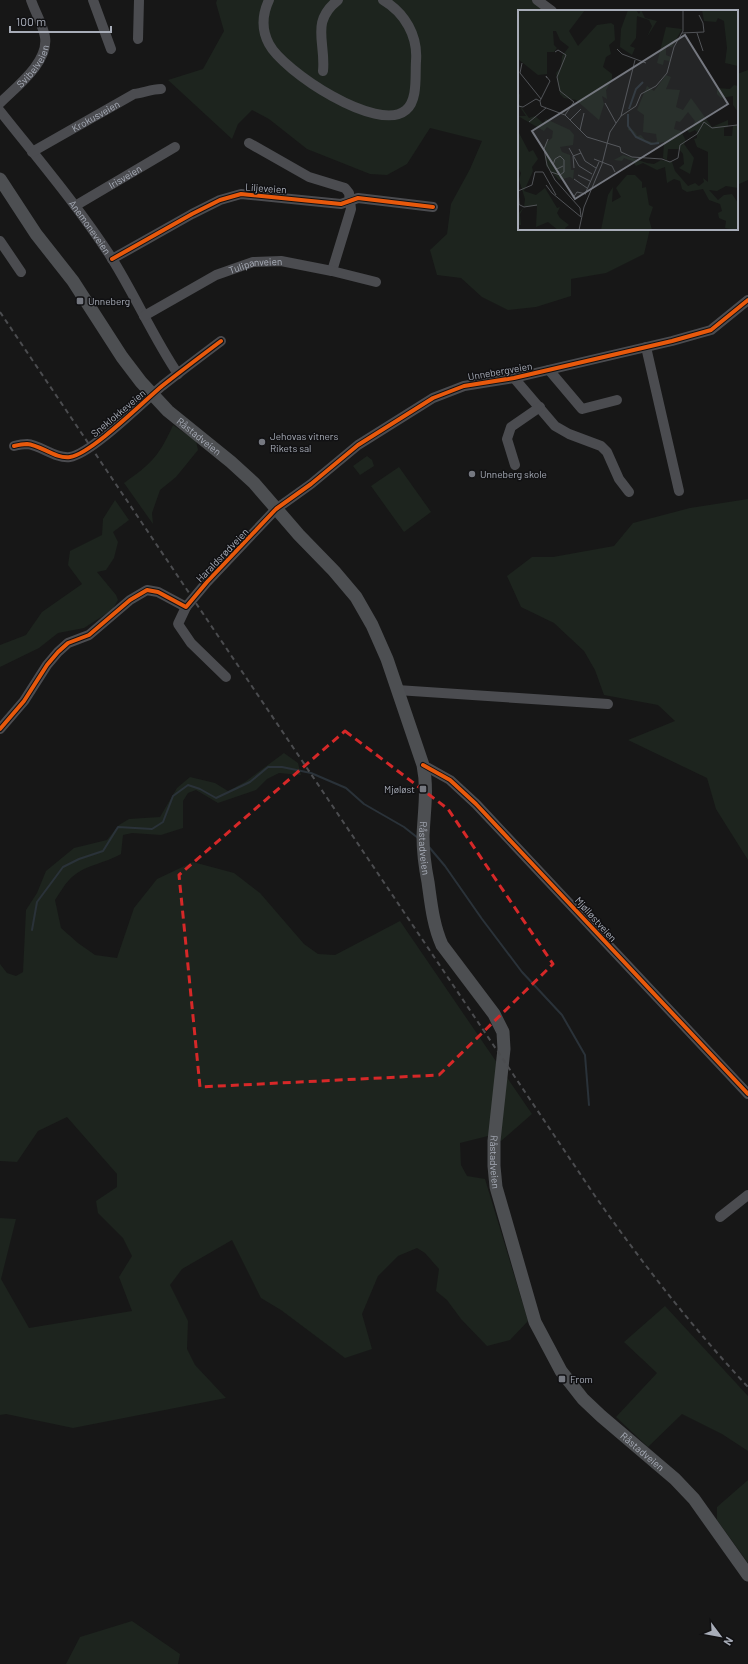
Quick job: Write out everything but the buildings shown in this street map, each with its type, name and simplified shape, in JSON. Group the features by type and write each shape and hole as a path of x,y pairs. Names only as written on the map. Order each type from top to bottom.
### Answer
{"main road":[{"name":"Råstadveien","path":"2,185 36,234 66,270 122,357 152,395 168,411 245,475 334,571 356,597 378,637 423,765 426,779 427,794 423,852 431,909 437,934 442,945 494,1014 503,1032 504,1040 501,1078 494,1141 496,1187 528,1299 542,1338 561,1371 573,1388 601,1416 675,1479 708,1517 748,1575"}],"street":[{"name":"Svibelveien","path":"0,103 38,65 46,49 45,36 31,0"},
{"path":"93,0 111,50"},
{"path":"138,39 139,0"},
{"path":"268,0 263,19 266,37 274,51 291,69 305,80 351,105 370,113 394,116 406,110 413,99 417,55 414,36 405,20 398,11 383,0"},
{"path":"324,71 320,29 322,19 338,0"},
{"path":"537,0 551,10"},
{"name":"Krokusveien","path":"32,152 134,94 142,93 151,89 161,89"},
{"name":"Anemoneveien","path":"0,111 75,206 112,259 166,356 178,374"},
{"path":"249,143 309,177 345,188 350,193 351,209 332,271"},
{"name":"Irisveien","path":"75,206 175,147"},
{"name":"Liljeveien","path":"112,259 192,214 232,196 241,194 341,204 358,198 432,207"},
{"path":"0,241 21,272"},
{"name":"Tulipanveien","path":"144,316 216,275 253,262 281,261 332,271 376,282"},
{"name":"Unnebergveien","path":"276,509 311,484 358,445 433,398 464,386 514,378 711,330 748,300"},
{"name":"Sneklokkeveien","path":"14,446 25,444 35,446 63,457 73,456 90,447 152,395 221,341"},
{"path":"646,347 679,491"},
{"path":"549,370 582,410 617,400"},
{"name":"Unnebergveien","path":"514,378 555,426 569,434 601,446 607,452 619,479 629,492"},
{"path":"515,465 507,439 511,427 540,407"},
{"name":"Haraldsrødveien","path":"226,677 191,643 178,624 186,607 207,582 264,524 276,509"},
{"path":"0,729 24,701 47,665 58,652 68,643 89,635 130,600 147,590 158,592 186,607"},
{"path":"397,690 608,704"},
{"name":"Mjølløstveien","path":"423,765 450,780 476,804 748,1094"},
{"path":"720,1217 748,1195"}],"highlighted area":[{"path":"345,731 448,809 553,964 439,1075 200,1087 179,875"}],"shaded area":[{"path":"217,0 540,0 551,10 518,10 518,230 650,230 644,254 606,273 571,279 571,296 536,307 508,310 482,297 461,278 437,275 430,250 447,234 451,204 470,169 482,141 430,128 407,164 387,175 370,174 307,149 269,119 252,110 238,124 232,139 168,80 203,69 224,31 216,3"},
{"path":"748,70 748,180 738,185 738,74"},
{"path":"173,425 196,441 198,450 176,477 160,490 152,513 153,524 124,483 154,458 164,444"},
{"path":"367,456 372,460 374,466 360,475 353,466"},
{"path":"399,467 431,512 404,532 371,486"},
{"path":"748,499 748,860 716,809 707,778 628,740 675,721 658,705 604,695 595,670 584,651 554,623 521,607 507,576 532,557 553,557 614,546 633,523 690,508"},
{"path":"115,500 129,520 113,532 118,542 114,558 106,570 97,572 116,595 118,600 112,610 84,628 58,633 39,648 0,667 0,645 26,635 42,612 82,584 68,565 70,551 102,535 103,519"},
{"path":"284,753 298,763 301,775 279,773 267,779 256,790 218,803 196,790 188,793 183,801 183,828 161,835 132,833 123,835 121,854 77,873 69,879 55,900 61,928 95,955 117,958 134,908 157,879 193,862 234,873 260,893 304,944 318,954 335,955 400,921 532,1114 501,1141 488,1136 460,1143 461,1165 467,1176 485,1179 528,1321 510,1340 487,1346 461,1319 447,1300 436,1291 439,1269 425,1253 417,1248 398,1256 378,1276 362,1314 372,1349 345,1358 281,1310 261,1298 232,1240 182,1269 170,1285 188,1321 187,1349 195,1365 226,1398 73,1428 6,1414 0,1415 0,1218 16,1219 1,1279 29,1328 132,1311 119,1277 132,1256 123,1238 98,1213 96,1201 117,1187 117,1174 67,1117 38,1131 17,1162 0,1161 0,964 7,973 16,976 23,972 26,910 37,893 46,871 74,848 107,840 119,825 129,819 160,817 177,788 190,777 215,783 228,791 245,782"},
{"path":"665,1306 748,1396 748,1451 722,1434 682,1414 648,1447 616,1417 657,1373 624,1342"},
{"path":"748,1480 748,1563 717,1520 717,1507"},
{"path":"132,1621 180,1654 178,1664 66,1664 80,1637"}],"waterway":[{"path":"32,930 37,902 63,867 79,859 103,851 118,827 152,829 163,822 173,796 188,785 200,789 216,798 250,782 268,767 282,767 311,773 346,788 364,804 404,827 418,838"},
{"path":"429,847 445,866 482,919 522,972 562,1015 585,1055 589,1105"}],"railway":[{"path":"0,312 595,1196 668,1294 748,1387"}],"cycle path":[{"path":"112,259 192,214 220,200 241,194 341,204 358,198 433,207"},
{"path":"0,729 24,701 47,665 68,643 89,635 130,600 147,590 158,592 186,607 207,582 276,509 311,484 358,445 433,398 464,386 514,378 672,341 711,330 748,300"},
{"path":"14,446 25,444 32,445 64,457 79,454 104,437 162,386 221,341"},
{"path":"423,765 450,780 476,804 748,1094"}],"place":[{"name":"Unneberg","path":"80,301"},
{"name":"Jehovas vitners Rikets sal","path":"262,442"},
{"name":"Unneberg skole","path":"472,474"},
{"name":"Mjøløst","path":"423,789"},
{"name":"From","path":"562,1379"}]}
